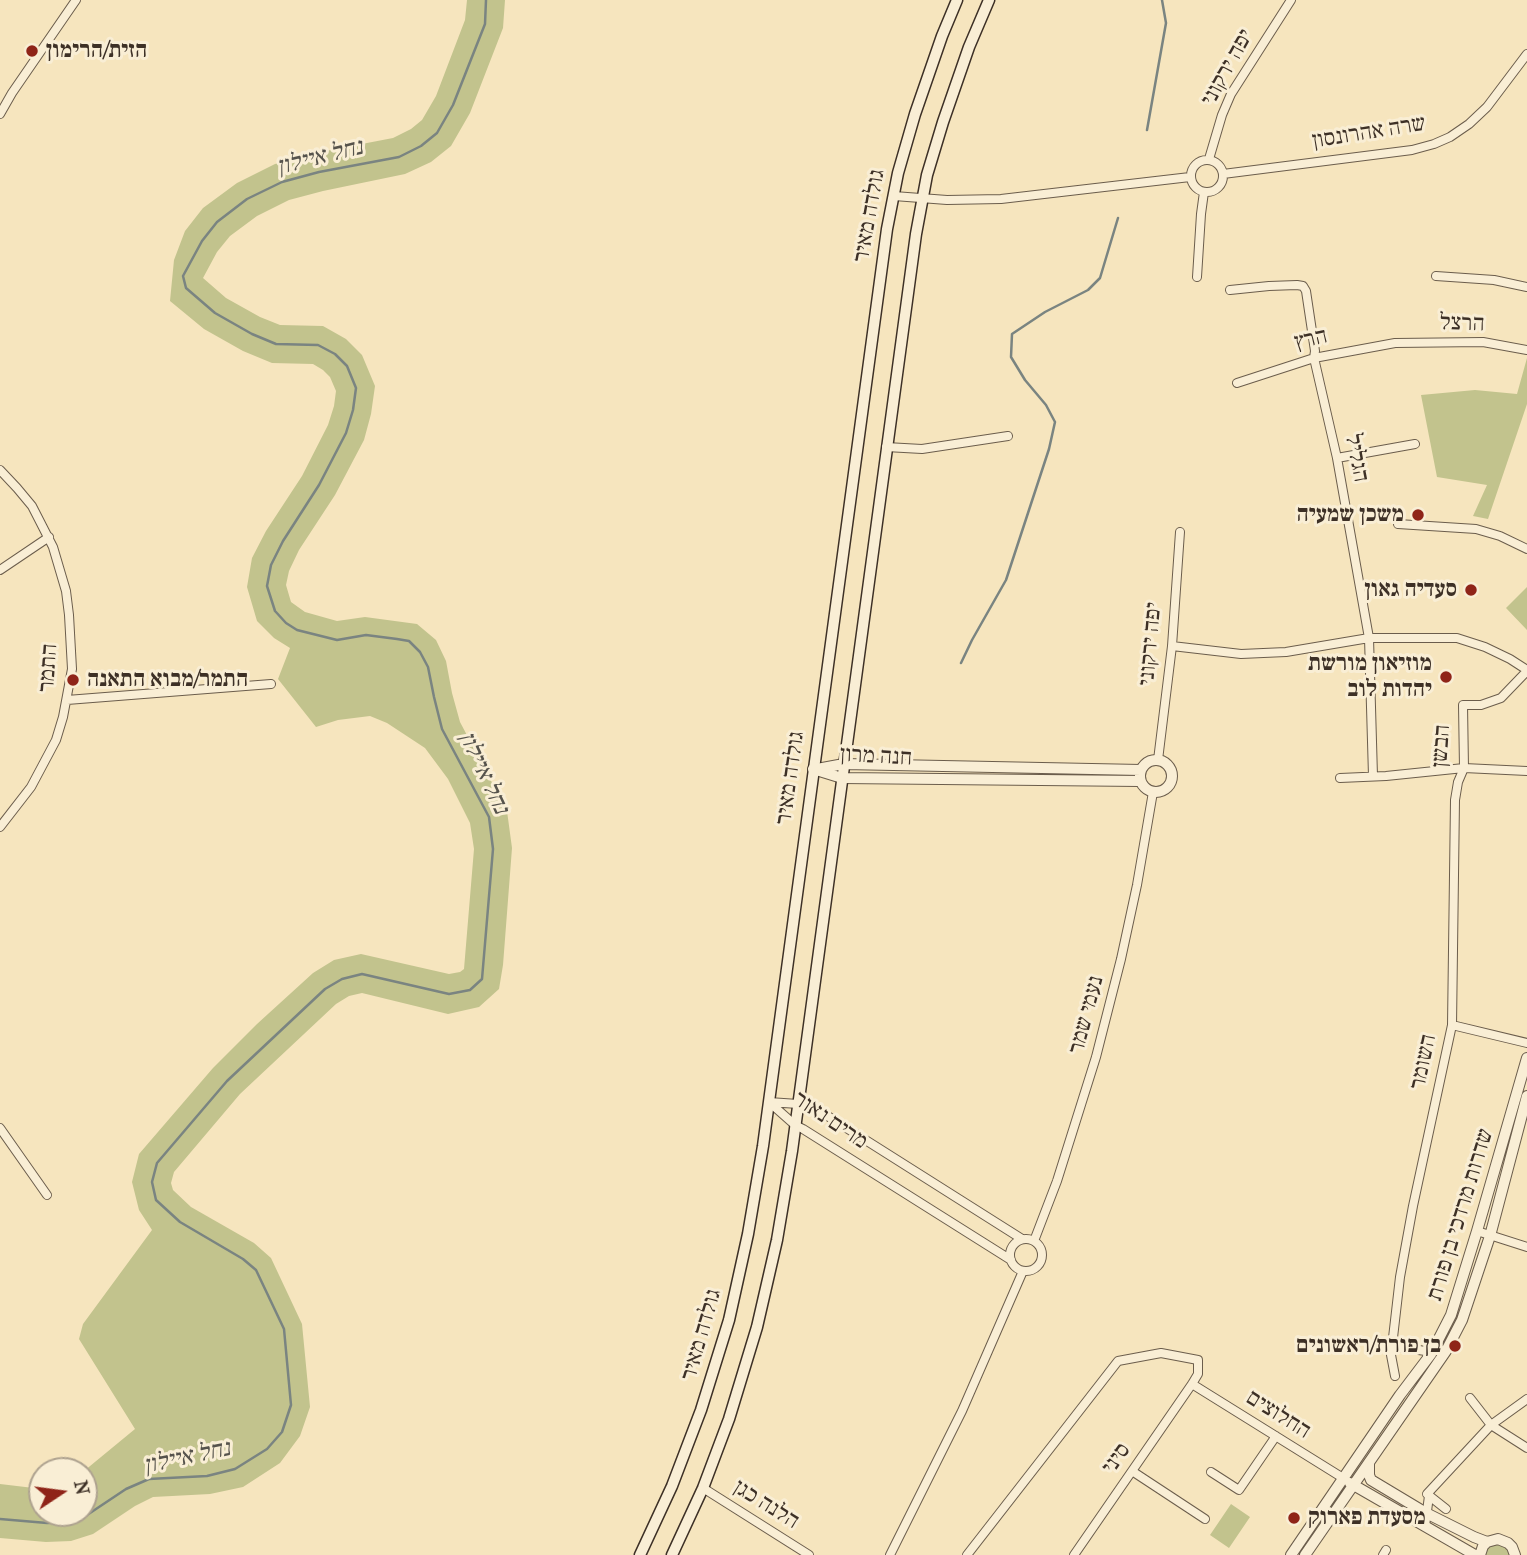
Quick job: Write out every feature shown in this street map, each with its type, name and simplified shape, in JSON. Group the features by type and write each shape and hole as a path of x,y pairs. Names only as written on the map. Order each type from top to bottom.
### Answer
{"main road":[{"name":"גולדה מאיר","path":"640,1555 684,1457 710,1384 729,1320 748,1234 769,1102 881,272 894,195 915,114 957,0"},
{"path":"672,1555 703,1488 742,1381 777,1240 798,1104 909,276 928,175 943,122 969,47 989,0"}],"street":[{"path":"0,114 76,0"},
{"name":"יפה ירקוני","path":"1209,159 1231,94 1291,0"},
{"name":"שרה אהרונסון","path":"1223,174 1412,150 1434,144 1469,124 1487,107 1527,54"},
{"path":"1209,159 1220,166 1223,174 1220,184 1210,192 1198,190 1190,177 1197,162 1209,159"},
{"path":"894,195 947,200 1001,199 1190,177"},
{"path":"1197,277 1204,192"},
{"path":"1436,276 1494,280 1527,288"},
{"name":"הגליל","path":"1230,290 1303,286 1306,291 1314,358 1337,458 1369,638 1373,776"},
{"name":"הרצל","path":"1395,343 1483,342 1527,350"},
{"name":"הרץ","path":"1237,383 1314,358 1395,343"},
{"path":"887,447 922,449 1007,436"},
{"path":"1337,458 1415,444"},
{"name":"התמר","path":"0,470 32,506 49,537 61,572 69,615 72,669 56,740 31,788 0,827"},
{"path":"1398,524 1476,528 1527,549"},
{"name":"יפה ירקוני","path":"1158,760 1172,646 1180,532"},
{"path":"0,570 49,537"},
{"path":"1172,646 1241,654 1286,652 1369,638 1457,638 1485,647 1527,670"},
{"name":"הבשן","path":"1458,782 1464,768 1463,705 1481,705 1501,698 1527,670"},
{"path":"67,700 271,684"},
{"path":"1158,760 1169,766 1172,779 1165,789 1153,792 1147,790 1140,781 1139,773 1146,763 1158,760"},
{"name":"חנה מרון","path":"813,769 844,764 1141,770"},
{"path":"1340,778 1464,768 1527,771"},
{"name":"חנה מרון","path":"813,769 842,778 1140,781"},
{"name":"השומר","path":"1395,1376 1391,1355 1400,1277 1452,1024 1455,800 1458,782"},
{"name":"נעמי שמר","path":"1034,1241 1057,1181 1096,1056 1137,885 1153,792"},
{"path":"1452,1024 1527,1043"},
{"name":"שדרות מרדכי בן פורת","path":"1348,1481 1400,1395 1432,1352 1451,1315 1527,1058"},
{"name":"שדרות מרדכי בן פורת","path":"1348,1481 1369,1462 1449,1345 1462,1320 1490,1236 1527,1096"},
{"name":"מרים נאור","path":"769,1102 798,1104 826,1115 1022,1239"},
{"name":"מרים נאור","path":"769,1102 795,1125 1011,1260"},
{"path":"0,1128 47,1195"},
{"path":"1477,1231 1527,1247"},
{"path":"1022,1239 1034,1241 1040,1245 1042,1251 1042,1258 1036,1268 1030,1271 1017,1269 1011,1260 1012,1246 1022,1239"},
{"path":"890,1555 968,1399 1023,1271"},
{"path":"1392,1346 1432,1352"},
{"path":"967,1555 1118,1361 1161,1353 1198,1360 1198,1374 1192,1384"},
{"name":"החלוצים","path":"1192,1384 1348,1481"},
{"name":"סיני","path":"1074,1555 1192,1384"},
{"path":"1470,1398 1491,1425 1527,1448"},
{"path":"1425,1526 1429,1496 1427,1494 1491,1425 1527,1399"},
{"path":"1211,1472 1239,1490 1276,1436"},
{"path":"1369,1462 1371,1480 1426,1513 1487,1542"},
{"path":"1132,1471 1205,1519"},
{"path":"1348,1481 1478,1555 1487,1542 1498,1539 1518,1551"},
{"path":"1291,1555 1348,1481"},
{"path":"1305,1555 1348,1481"},
{"name":"הלנה כגן","path":"703,1488 809,1555"},
{"path":"1429,1496 1446,1509"}],"green space":[{"path":"467,0 505,0 503,28 470,113 451,146 431,162 405,174 289,200 257,216 230,236 217,252 203,278 226,298 260,317 280,325 323,326 346,339 362,355 375,386 364,440 335,495 299,550 286,585 291,602 305,612 337,621 365,617 417,624 436,640 446,661 460,722 507,811 512,848 499,989 479,1007 448,1014 362,993 349,996 336,1004 240,1094 174,1172 171,1183 173,1190 191,1207 254,1243 271,1258 302,1324 310,1407 300,1436 280,1463 243,1487 210,1494 153,1497 93,1534 71,1541 0,1538 0,1484 28,1487 28,1527 98,1527 98,1459 135,1429 79,1339 83,1324 152,1230 139,1210 132,1182 139,1154 213,1068 257,1024 313,973 334,960 361,954 449,974 464,969 474,849 470,823 448,779 425,748 387,723 370,716 338,720 316,727 278,679 290,648 274,638 257,621 247,587 252,558 266,531 302,476 328,425 336,391 330,377 313,364 272,363 243,351 204,329 170,301 174,260 185,231 203,208 237,183 275,164 315,153 393,138 411,129 422,120 436,96 465,20"},
{"path":"1527,358 1527,404 1488,519 1473,516 1487,485 1437,477 1421,395 1475,390 1517,394"},
{"path":"1527,587 1527,630 1506,608"},
{"path":"1231,1504 1250,1517 1229,1548 1210,1535"},
{"path":"1495,1543 1506,1545 1512,1555 1484,1555 1487,1547"}],"waterway":[{"name":"נחל איילון","path":"0,1519 67,1522 84,1517 126,1489 149,1479 207,1476 235,1469 267,1449 282,1432 291,1405 284,1329 256,1270 243,1259 180,1222 156,1200 152,1182 157,1163 227,1081 325,989 342,979 362,974 449,994 470,990 482,979 493,849 489,817 442,729 428,667 420,652 409,641 366,635 337,640 297,630 275,611 267,586 271,565 283,541 319,485 346,433 356,388 347,366 335,354 318,345 276,344 252,334 215,313 186,288 183,276 202,241 217,222 247,199 282,182 399,157 421,146 437,133 453,105 485,24 486,0"},
{"path":"1147,130 1166,23 1162,0"},
{"path":"961,663 1006,580 1049,449 1055,422 1011,357 1012,334 1045,312 1088,290 1100,278 1118,218"}],"place":[{"name":"הזית/הרימון","path":"32,51"},
{"name":"משכן שמעיה","path":"1418,515"},
{"name":"סעדיה גאון","path":"1471,590"},
{"name":"מוזיאון מורשת יהדות לוב","path":"1446,677"},
{"name":"התמר/מבוא התאנה","path":"73,680"},
{"name":"בן פורת/ראשונים","path":"1455,1346"},
{"name":"מסעדת פארוק","path":"1294,1518"}]}
